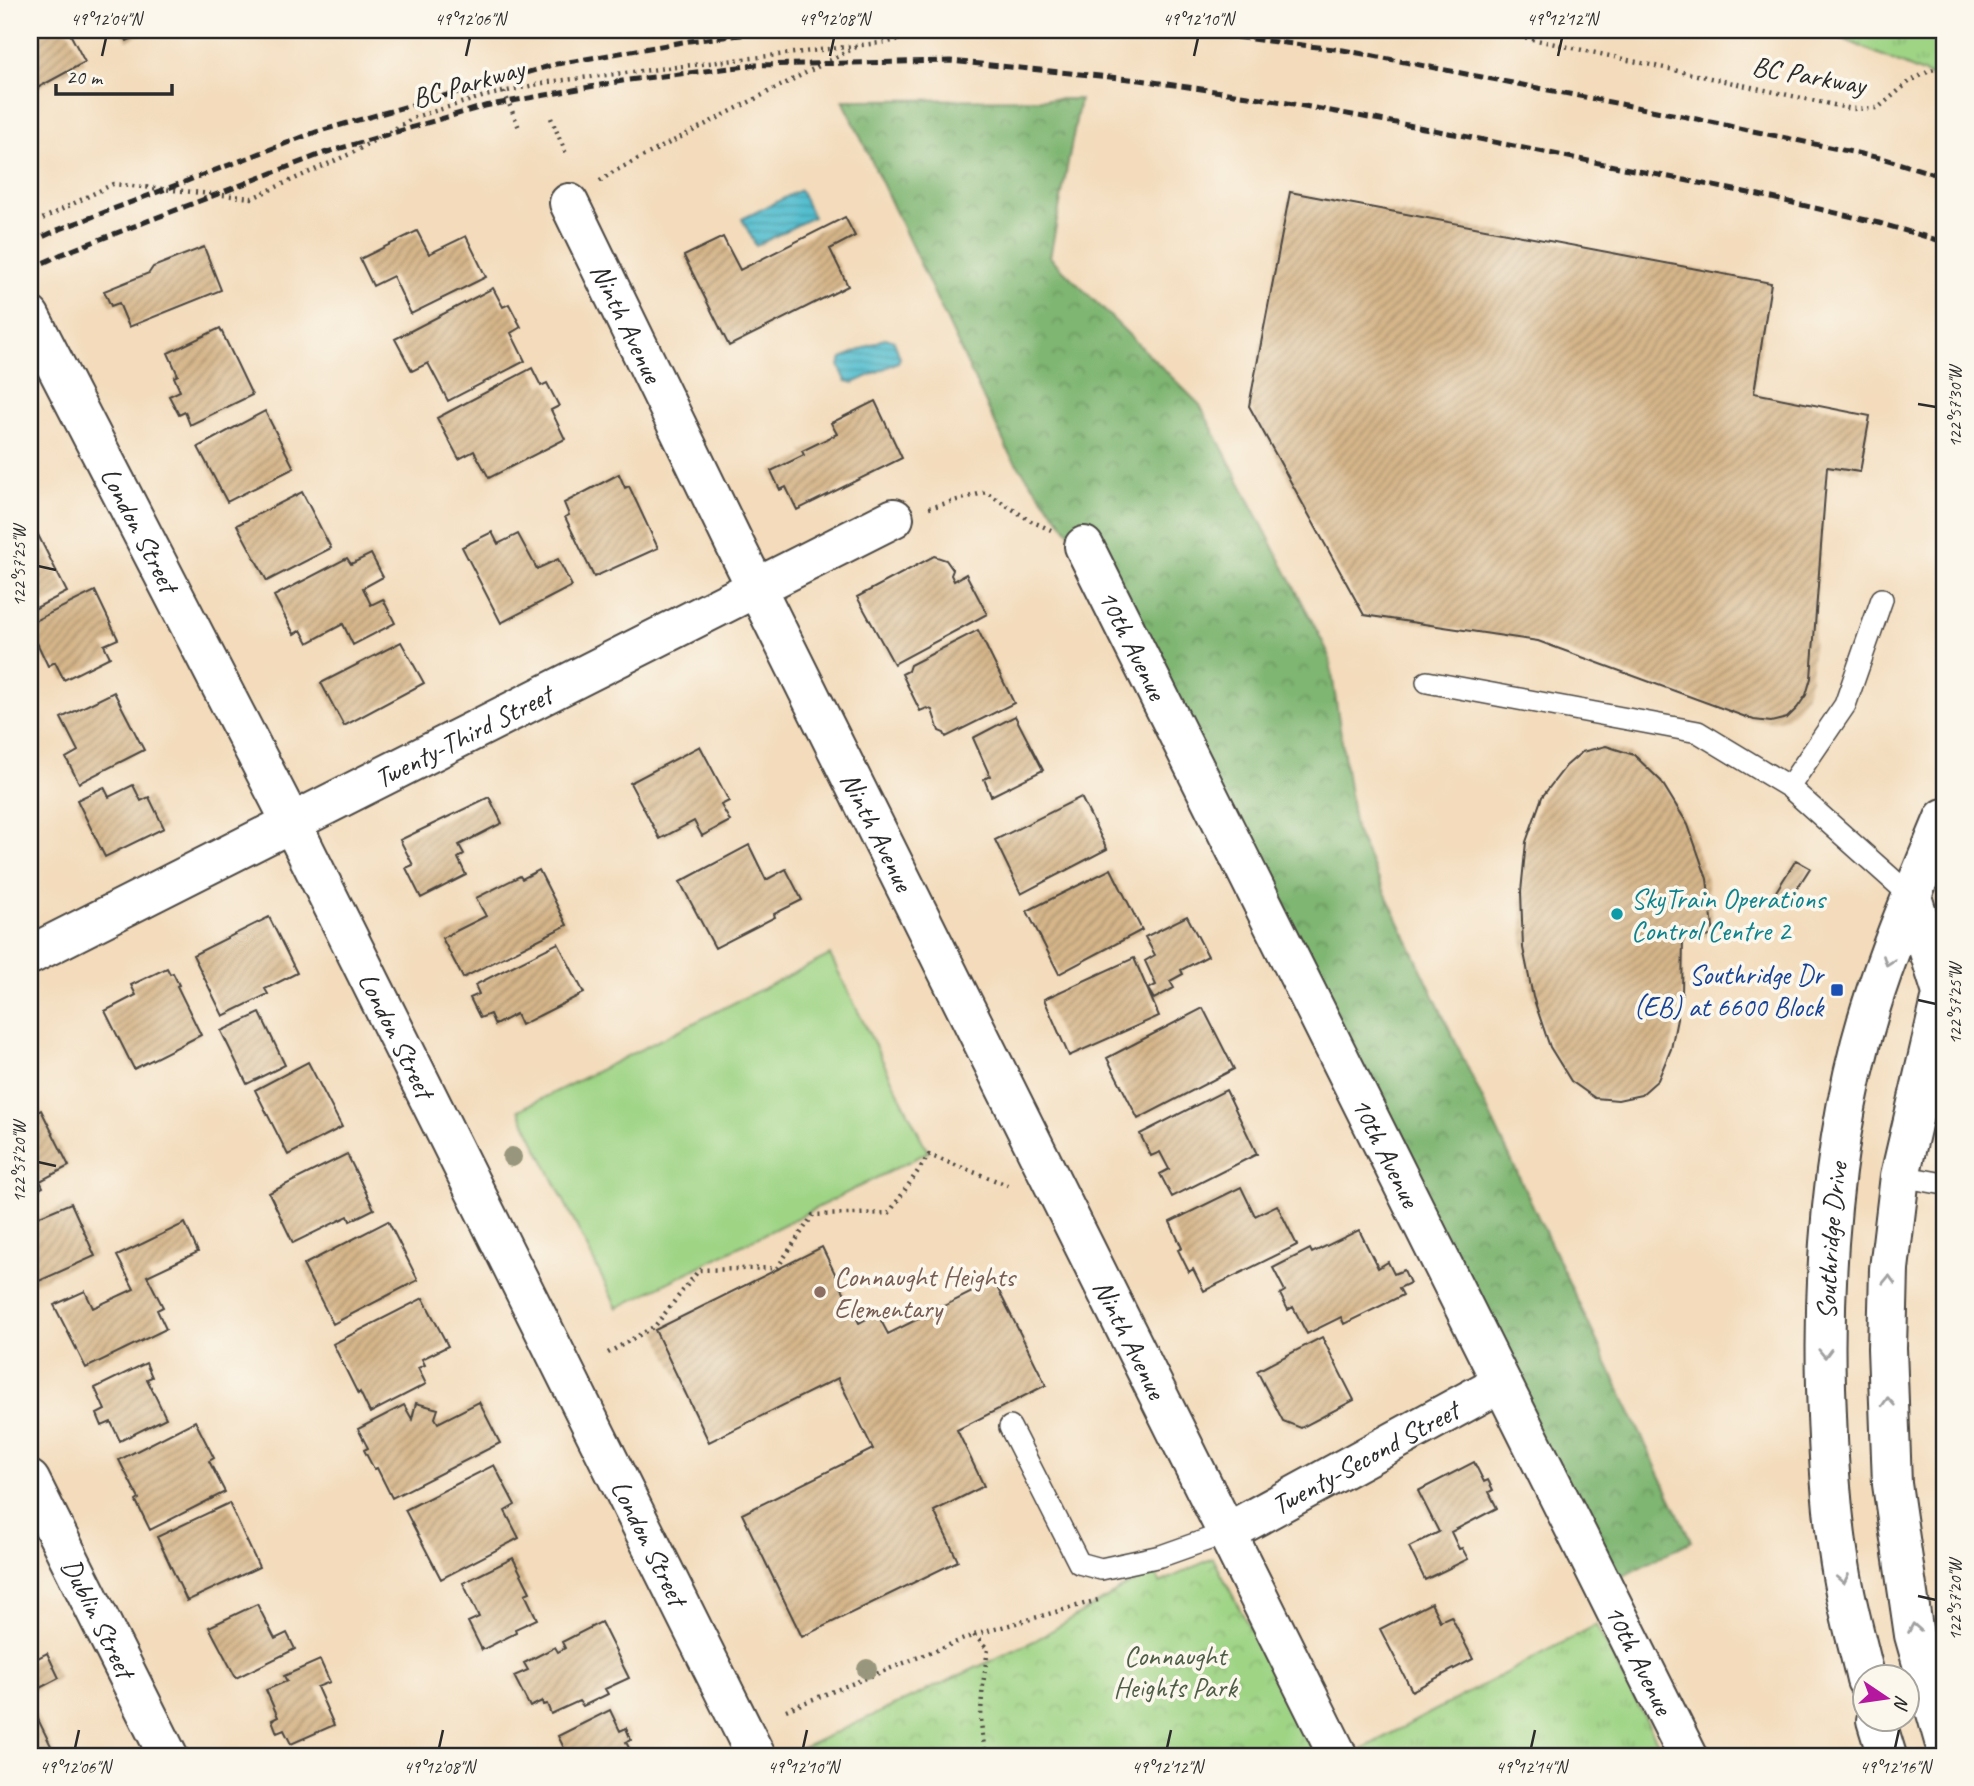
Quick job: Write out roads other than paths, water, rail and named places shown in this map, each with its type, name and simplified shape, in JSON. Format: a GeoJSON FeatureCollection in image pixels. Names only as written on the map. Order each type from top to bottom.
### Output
{"type":"FeatureCollection","features":[{"type":"Feature","properties":{"kind":"street","name":"Ninth Avenue"},"geometry":{"type":"LineString","coordinates":[[569,203],[756,587],[1338,1756]]}},
{"type":"Feature","properties":{"kind":"street","name":"London Street"},"geometry":{"type":"LineString","coordinates":[[30,316],[292,824],[757,1756]]}},
{"type":"Feature","properties":{"kind":"street","name":"Twenty-Third Street"},"geometry":{"type":"LineString","coordinates":[[30,955],[894,519]]}},
{"type":"Feature","properties":{"kind":"street","name":"10th Avenue"},"geometry":{"type":"LineString","coordinates":[[1084,547],[1688,1756]]}},
{"type":"Feature","properties":{"kind":"street","name":"Southridge Drive"},"geometry":{"type":"LineString","coordinates":[[1863,1664],[1842,1576],[1828,1454],[1825,1342],[1829,1229],[1844,1119],[1870,1011],[1944,818]]}},
{"type":"Feature","properties":{"kind":"street"},"geometry":{"type":"LineString","coordinates":[[1912,897],[1943,990]]}},
{"type":"Feature","properties":{"kind":"street","name":"Southridge Drive"},"geometry":{"type":"LineString","coordinates":[[1943,990],[1900,1176],[1889,1269],[1888,1374],[1892,1484],[1914,1635],[1944,1741]]}},
{"type":"Feature","properties":{"kind":"street","name":"Twenty-Second Street"},"geometry":{"type":"LineString","coordinates":[[1226,1533],[1501,1383]]}},
{"type":"Feature","properties":{"kind":"street","name":"Dublin Street"},"geometry":{"type":"LineString","coordinates":[[30,1480],[168,1756]]}},
{"type":"Feature","properties":{"kind":"street"},"geometry":{"type":"LineString","coordinates":[[1880,1734],[1887,1756]]}},
{"type":"Feature","properties":{"kind":"lane"},"geometry":{"type":"LineString","coordinates":[[1789,787],[1845,705],[1882,599]]}},
{"type":"Feature","properties":{"kind":"lane"},"geometry":{"type":"LineString","coordinates":[[1427,682],[1698,732],[1789,787],[1912,897]]}},
{"type":"Feature","properties":{"kind":"lane"},"geometry":{"type":"LineString","coordinates":[[1900,1176],[1944,1184]]}},
{"type":"Feature","properties":{"kind":"lane"},"geometry":{"type":"LineString","coordinates":[[1010,1427],[1079,1563],[1101,1569],[1161,1556],[1226,1533]]}},
{"type":"Feature","properties":{"kind":"water"},"geometry":{"type":"Polygon","coordinates":[[[800,190],[813,217],[756,246],[742,219],[800,190]]]}},
{"type":"Feature","properties":{"kind":"water"},"geometry":{"type":"Polygon","coordinates":[[[886,338],[894,341],[900,358],[898,362],[854,383],[846,381],[839,365],[842,358],[886,338]]]}},
{"type":"Feature","properties":{"kind":"railway"},"geometry":{"type":"LineString","coordinates":[[30,243],[55,231],[316,132],[557,64],[689,41],[767,32],[829,30]]}},
{"type":"Feature","properties":{"kind":"railway"},"geometry":{"type":"LineString","coordinates":[[1177,30],[1343,50],[1687,117],[1885,159],[1944,177]]}},
{"type":"Feature","properties":{"kind":"railway"},"geometry":{"type":"LineString","coordinates":[[30,269],[62,254],[324,153],[485,106],[628,80],[756,65],[950,61],[1140,80],[1255,97],[1759,195],[1879,223],[1944,242]]}},
{"type":"Feature","properties":{"kind":"place","name":"SkyTrain Operations Control Centre 2"},"geometry":{"type":"Point","coordinates":[1617,914]}},
{"type":"Feature","properties":{"kind":"place","name":"Southridge Dr (EB) at 6600 Block"},"geometry":{"type":"Point","coordinates":[1837,990]}},
{"type":"Feature","properties":{"kind":"place","name":"Connaught Heights Elementary"},"geometry":{"type":"Point","coordinates":[820,1292]}},
{"type":"Feature","properties":{"kind":"park label","name":"Connaught Heights Park"},"geometry":{"type":"Point","coordinates":[1175,1671]}}]}
